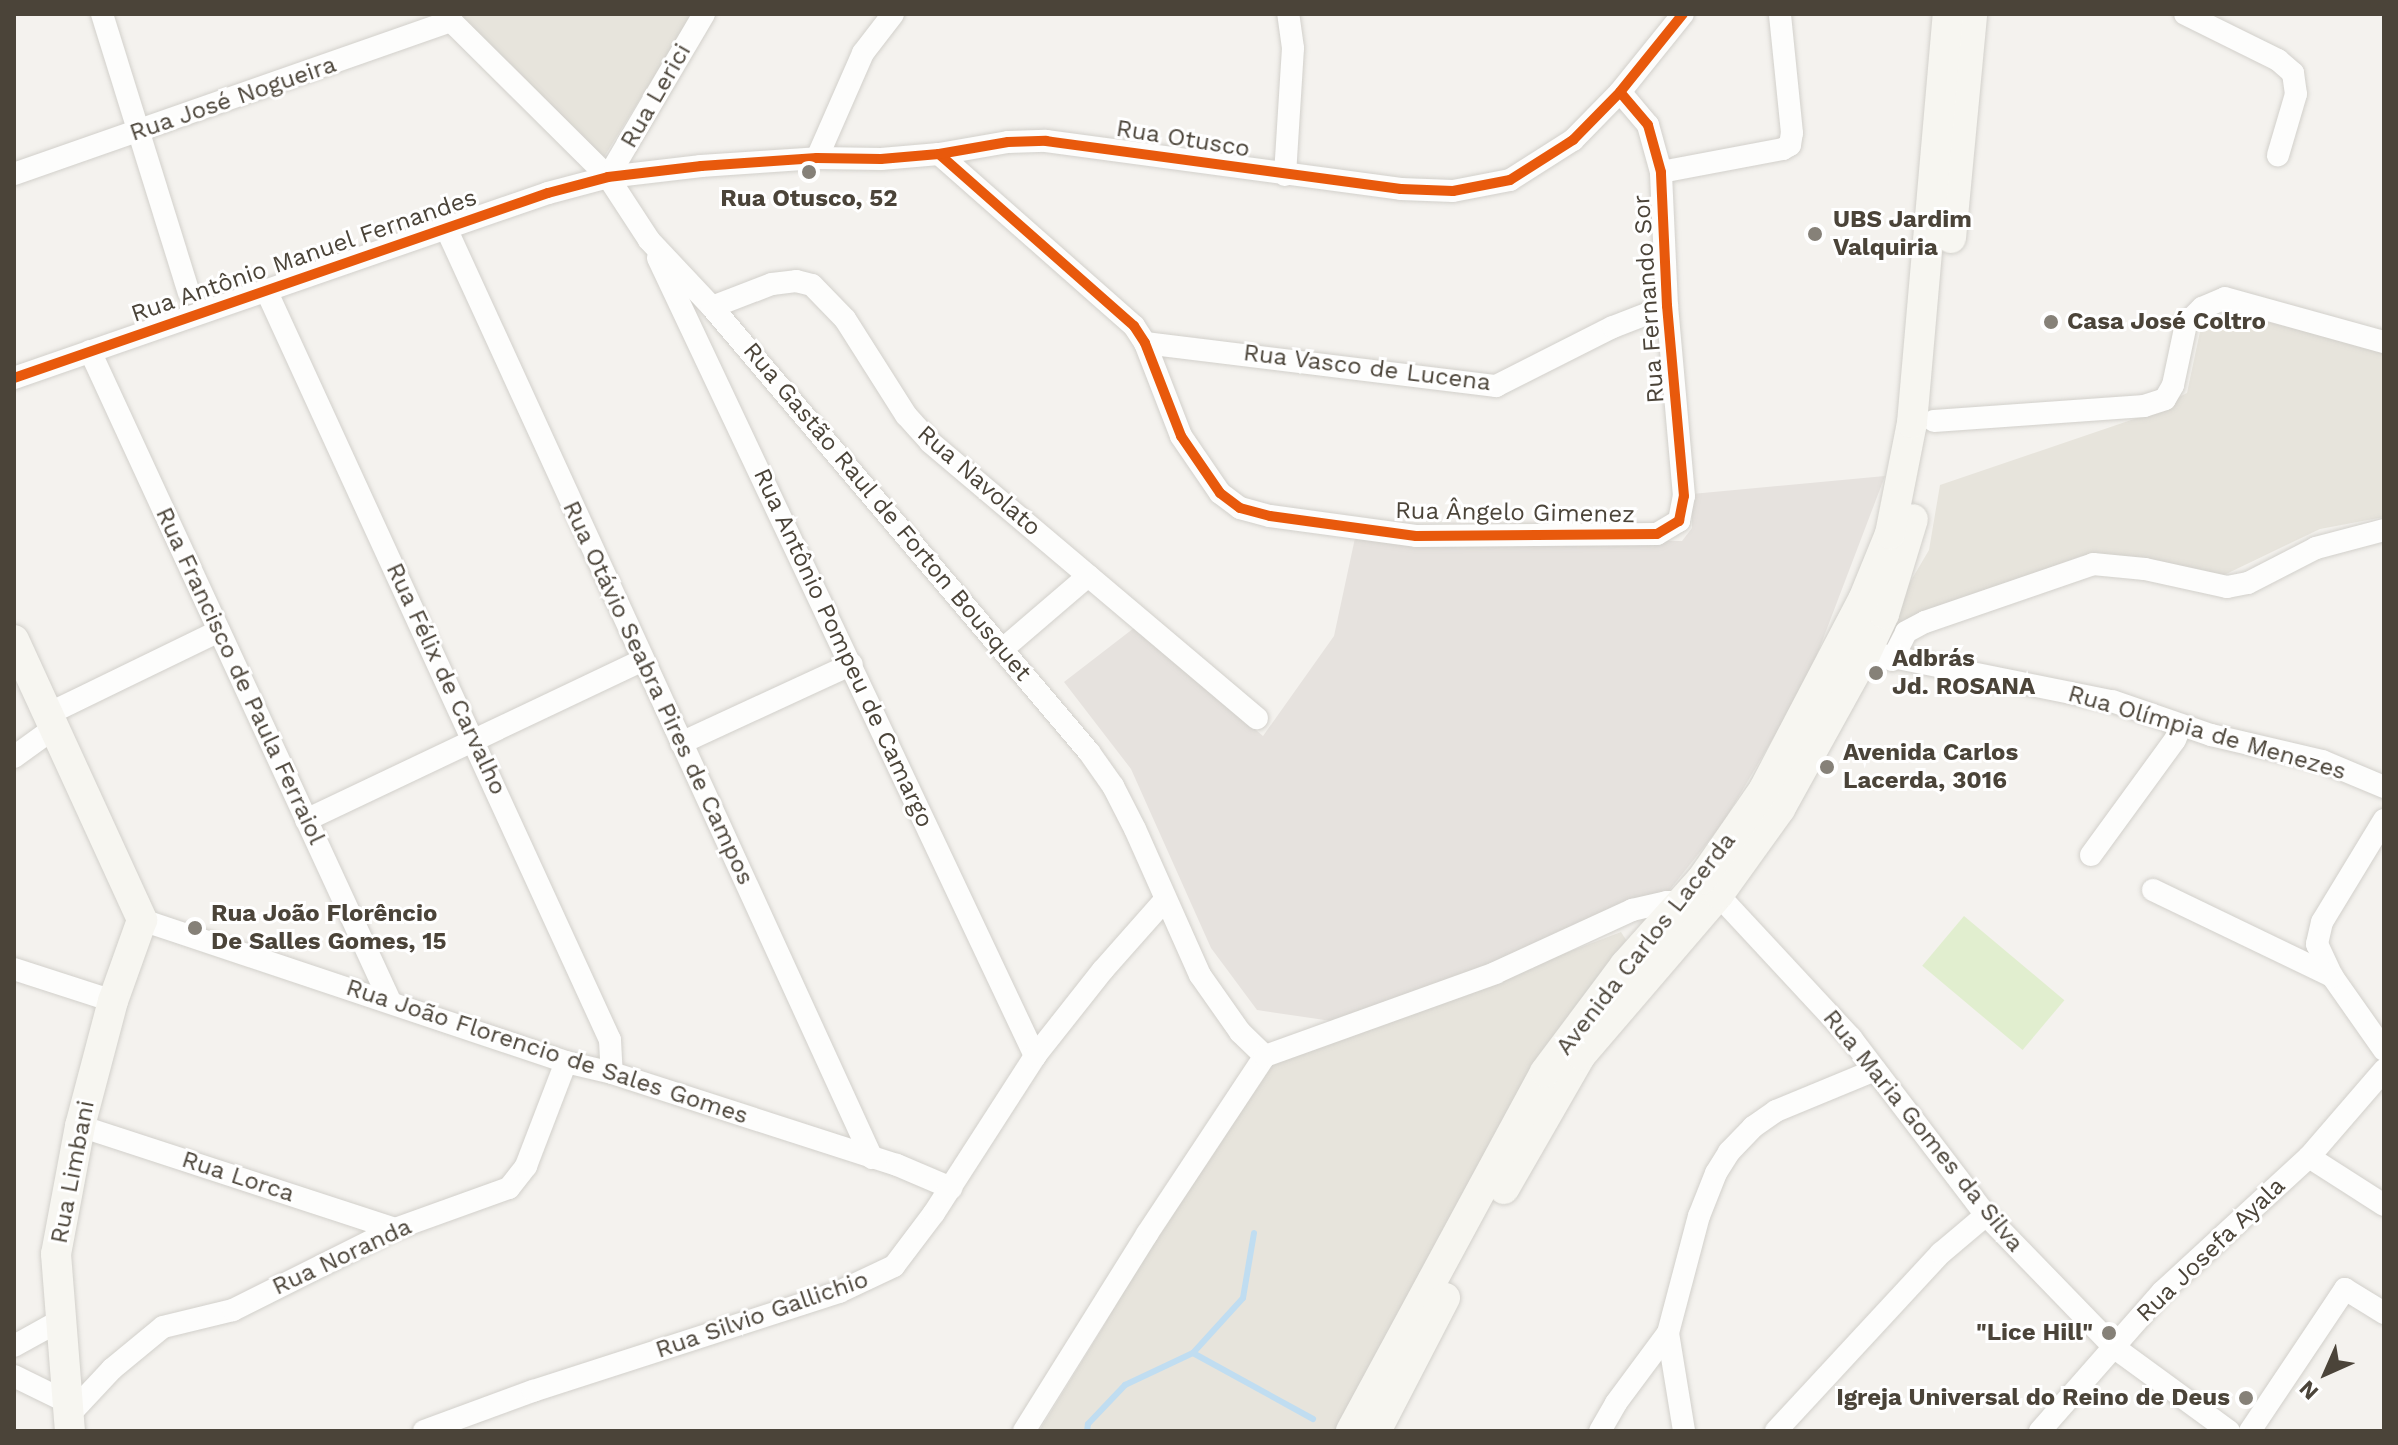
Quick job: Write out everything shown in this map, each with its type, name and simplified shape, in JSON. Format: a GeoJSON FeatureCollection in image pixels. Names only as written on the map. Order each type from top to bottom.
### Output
{"type":"FeatureCollection","features":[{"type":"Feature","properties":{"kind":"main road","name":"Avenida Carlos Lacerda"},"geometry":{"type":"LineString","coordinates":[[1866,653],[1903,478],[1919,372],[1948,14]]}},
{"type":"Feature","properties":{"kind":"main road","name":"Avenida Carlos Lacerda"},"geometry":{"type":"LineString","coordinates":[[1376,1431],[1502,1191],[1581,1055],[1703,896],[1780,809],[1866,653],[1902,561],[1934,421],[1972,14]]}},
{"type":"Feature","properties":{"kind":"main road"},"geometry":{"type":"LineString","coordinates":[[14,640],[142,920]]}},
{"type":"Feature","properties":{"kind":"main road","name":"Avenida Carlos Lacerda"},"geometry":{"type":"LineString","coordinates":[[1351,1431],[1545,1072],[1607,987],[1703,896]]}},
{"type":"Feature","properties":{"kind":"main road","name":"Rua Limbani"},"geometry":{"type":"LineString","coordinates":[[69,1416],[56,1254],[80,1126],[113,1001],[142,920]]}},
{"type":"Feature","properties":{"kind":"street"},"geometry":{"type":"LineString","coordinates":[[102,14],[189,293]]}},
{"type":"Feature","properties":{"kind":"street","name":"Rua Lerici"},"geometry":{"type":"LineString","coordinates":[[608,177],[704,14]]}},
{"type":"Feature","properties":{"kind":"street"},"geometry":{"type":"LineString","coordinates":[[817,158],[863,53],[893,14]]}},
{"type":"Feature","properties":{"kind":"street"},"geometry":{"type":"LineString","coordinates":[[1285,175],[1293,48],[1288,14]]}},
{"type":"Feature","properties":{"kind":"street","name":"Rua Otusco"},"geometry":{"type":"LineString","coordinates":[[608,177],[701,166],[939,154],[1008,142],[1046,141],[1285,175],[1440,190],[1510,180],[1573,140],[1620,92],[1683,14]]}},
{"type":"Feature","properties":{"kind":"street"},"geometry":{"type":"LineString","coordinates":[[1661,172],[1783,149],[1790,145],[1792,133],[1780,14]]}},
{"type":"Feature","properties":{"kind":"street"},"geometry":{"type":"LineString","coordinates":[[2185,14],[2278,60],[2293,73],[2296,94],[2278,155]]}},
{"type":"Feature","properties":{"kind":"street","name":"Rua José Nogueira"},"geometry":{"type":"LineString","coordinates":[[14,174],[448,18]]}},
{"type":"Feature","properties":{"kind":"street","name":"Rua Gastão Raul de Forton Bousquet"},"geometry":{"type":"LineString","coordinates":[[448,18],[608,177],[649,240],[712,307],[1004,648],[1113,786],[1200,975],[1240,1032],[1265,1056]]}},
{"type":"Feature","properties":{"kind":"street","name":"Rua Fernando Sor"},"geometry":{"type":"LineString","coordinates":[[1620,92],[1648,125],[1661,172],[1667,306],[1684,496],[1683,515]]}},
{"type":"Feature","properties":{"kind":"street","name":"Rua Ângelo Gimenez"},"geometry":{"type":"LineString","coordinates":[[939,154],[1119,310],[1145,343],[1162,393],[1194,458],[1220,493],[1249,512],[1416,536],[1657,534],[1667,531],[1683,515]]}},
{"type":"Feature","properties":{"kind":"street","name":"Rua Antônio Manuel Fernandes"},"geometry":{"type":"LineString","coordinates":[[14,378],[446,228],[608,177]]}},
{"type":"Feature","properties":{"kind":"street","name":"Rua Otávio Seabra Pires de Campos"},"geometry":{"type":"LineString","coordinates":[[446,228],[872,1158]]}},
{"type":"Feature","properties":{"kind":"street","name":"Rua Antônio Pompeu de Camargo"},"geometry":{"type":"LineString","coordinates":[[649,240],[1035,1056]]}},
{"type":"Feature","properties":{"kind":"street","name":"Rua Navolato"},"geometry":{"type":"LineString","coordinates":[[712,307],[772,284],[796,281],[812,285],[845,319],[918,430],[1257,718]]}},
{"type":"Feature","properties":{"kind":"street","name":"Rua Félix de Carvalho"},"geometry":{"type":"LineString","coordinates":[[266,290],[475,739],[610,1040],[612,1073]]}},
{"type":"Feature","properties":{"kind":"street"},"geometry":{"type":"LineString","coordinates":[[1934,421],[2144,406],[2165,399],[2173,385],[2186,324],[2202,308],[2225,298],[2384,342]]}},
{"type":"Feature","properties":{"kind":"street","name":"Rua Vasco de Lucena"},"geometry":{"type":"LineString","coordinates":[[1145,343],[1496,386],[1613,327],[1667,306]]}},
{"type":"Feature","properties":{"kind":"street","name":"Rua Francisco de Paula Ferraiol"},"geometry":{"type":"LineString","coordinates":[[90,351],[390,1001]]}},
{"type":"Feature","properties":{"kind":"street"},"geometry":{"type":"LineString","coordinates":[[1866,653],[1925,622],[2093,564],[2145,569],[2227,587],[2248,583],[2316,548],[2384,530]]}},
{"type":"Feature","properties":{"kind":"street"},"geometry":{"type":"LineString","coordinates":[[1004,648],[1088,576]]}},
{"type":"Feature","properties":{"kind":"street"},"geometry":{"type":"LineString","coordinates":[[14,757],[51,721],[219,631]]}},
{"type":"Feature","properties":{"kind":"street","name":"Rua Olímpia de Menezes"},"geometry":{"type":"LineString","coordinates":[[1866,653],[2112,701],[2250,746],[2322,761],[2384,787]]}},
{"type":"Feature","properties":{"kind":"street"},"geometry":{"type":"LineString","coordinates":[[306,820],[643,660]]}},
{"type":"Feature","properties":{"kind":"street"},"geometry":{"type":"LineString","coordinates":[[681,743],[852,664]]}},
{"type":"Feature","properties":{"kind":"street"},"geometry":{"type":"LineString","coordinates":[[2091,855],[2175,740],[2181,725]]}},
{"type":"Feature","properties":{"kind":"street"},"geometry":{"type":"LineString","coordinates":[[2384,820],[2317,935],[2319,952],[2332,976],[2384,1050]]}},
{"type":"Feature","properties":{"kind":"street"},"geometry":{"type":"LineString","coordinates":[[2153,890],[2332,976]]}},
{"type":"Feature","properties":{"kind":"street"},"geometry":{"type":"LineString","coordinates":[[1024,1431],[1173,1193],[1265,1056],[1495,973],[1632,910],[1703,896]]}},
{"type":"Feature","properties":{"kind":"street","name":"Rua Maria Gomes da Silva"},"geometry":{"type":"LineString","coordinates":[[1703,896],[1851,1038],[1986,1215],[2115,1348],[2229,1431]]}},
{"type":"Feature","properties":{"kind":"street","name":"Rua Silvio Gallichio"},"geometry":{"type":"LineString","coordinates":[[424,1431],[533,1391],[862,1284],[901,1258],[951,1188],[1035,1056],[1103,970],[1165,900]]}},
{"type":"Feature","properties":{"kind":"street","name":"Rua João Florencio de Sales Gomes"},"geometry":{"type":"LineString","coordinates":[[142,920],[566,1062],[612,1073],[872,1158],[951,1188]]}},
{"type":"Feature","properties":{"kind":"street"},"geometry":{"type":"LineString","coordinates":[[14,969],[113,1001]]}},
{"type":"Feature","properties":{"kind":"street","name":"Rua Noranda"},"geometry":{"type":"LineString","coordinates":[[69,1416],[112,1369],[163,1327],[233,1310],[395,1229],[493,1195],[519,1179],[566,1062]]}},
{"type":"Feature","properties":{"kind":"street"},"geometry":{"type":"LineString","coordinates":[[1600,1431],[1616,1403],[1668,1333],[1694,1230],[1708,1190],[1729,1152],[1753,1127],[1776,1111],[1875,1070]]}},
{"type":"Feature","properties":{"kind":"street","name":"Rua Josefa Ayala"},"geometry":{"type":"LineString","coordinates":[[2040,1431],[2162,1292],[2309,1157],[2384,1070]]}},
{"type":"Feature","properties":{"kind":"street","name":"Rua Lorca"},"geometry":{"type":"LineString","coordinates":[[80,1126],[395,1229]]}},
{"type":"Feature","properties":{"kind":"street"},"geometry":{"type":"LineString","coordinates":[[2309,1157],[2384,1205]]}},
{"type":"Feature","properties":{"kind":"street"},"geometry":{"type":"LineString","coordinates":[[1776,1431],[1941,1253],[1986,1215]]}},
{"type":"Feature","properties":{"kind":"street"},"geometry":{"type":"LineString","coordinates":[[2250,1431],[2345,1289],[2384,1313]]}},
{"type":"Feature","properties":{"kind":"street"},"geometry":{"type":"LineString","coordinates":[[14,1346],[61,1320]]}},
{"type":"Feature","properties":{"kind":"street"},"geometry":{"type":"LineString","coordinates":[[1668,1333],[1684,1431]]}},
{"type":"Feature","properties":{"kind":"street"},"geometry":{"type":"LineString","coordinates":[[14,1376],[69,1416]]}},
{"type":"Feature","properties":{"kind":"shaded area"},"geometry":{"type":"Polygon","coordinates":[[[436,14],[693,14],[599,165],[436,14]]]}},
{"type":"Feature","properties":{"kind":"shaded area"},"geometry":{"type":"Polygon","coordinates":[[[2244,316],[2384,350],[2384,517],[2320,529],[2224,575],[2081,556],[1917,619],[1872,647],[1929,550],[1940,485],[2137,418],[2187,393],[2201,327],[2244,316]]]}},
{"type":"Feature","properties":{"kind":"shaded area"},"geometry":{"type":"Polygon","coordinates":[[[1885,476],[1807,681],[1723,823],[1664,897],[1338,1022],[1257,1010],[1211,948],[1131,769],[1064,682],[1134,628],[1263,736],[1334,636],[1355,538],[1682,541],[1692,528],[1692,494],[1885,476]]]}},
{"type":"Feature","properties":{"kind":"shaded area"},"geometry":{"type":"Polygon","coordinates":[[[1621,932],[1632,949],[1346,1431],[1039,1431],[1105,1324],[1119,1294],[1270,1065],[1621,932]]]}},
{"type":"Feature","properties":{"kind":"green space"},"geometry":{"type":"Polygon","coordinates":[[[1964,916],[2064,1000],[2023,1050],[1922,966],[1964,916]]]}},
{"type":"Feature","properties":{"kind":"waterway"},"geometry":{"type":"LineString","coordinates":[[1193,1353],[1243,1298],[1254,1233]]}},
{"type":"Feature","properties":{"kind":"waterway"},"geometry":{"type":"LineString","coordinates":[[1087,1431],[1088,1424],[1125,1385],[1193,1353],[1313,1419]]}},
{"type":"Feature","properties":{"kind":"cycle path"},"geometry":{"type":"LineString","coordinates":[[14,378],[548,193],[608,177],[701,166],[817,158],[881,159],[939,154],[1008,142],[1046,141],[1401,189],[1453,191],[1510,180],[1573,140],[1620,92],[1683,14]]}},
{"type":"Feature","properties":{"kind":"cycle path"},"geometry":{"type":"LineString","coordinates":[[939,154],[1134,326],[1145,343],[1181,436],[1220,493],[1240,508],[1270,516],[1416,536],[1657,534],[1679,521],[1684,496],[1667,306],[1661,172],[1648,125],[1620,92]]}},
{"type":"Feature","properties":{"kind":"place","name":"Rua Otusco, 52"},"geometry":{"type":"Point","coordinates":[809,172]}},
{"type":"Feature","properties":{"kind":"place","name":"UBS Jardim Valquiria"},"geometry":{"type":"Point","coordinates":[1815,234]}},
{"type":"Feature","properties":{"kind":"place","name":"Casa José Coltro"},"geometry":{"type":"Point","coordinates":[2051,322]}},
{"type":"Feature","properties":{"kind":"place","name":"Adbrás Jd. ROSANA"},"geometry":{"type":"Point","coordinates":[1876,673]}},
{"type":"Feature","properties":{"kind":"place","name":"Avenida Carlos Lacerda, 3016"},"geometry":{"type":"Point","coordinates":[1827,767]}},
{"type":"Feature","properties":{"kind":"place","name":"Rua João Florêncio De Salles Gomes, 15"},"geometry":{"type":"Point","coordinates":[195,928]}},
{"type":"Feature","properties":{"kind":"place","name":"\"Lice Hill\""},"geometry":{"type":"Point","coordinates":[2109,1333]}},
{"type":"Feature","properties":{"kind":"place","name":"Igreja Universal do Reino de Deus"},"geometry":{"type":"Point","coordinates":[2246,1398]}}]}
